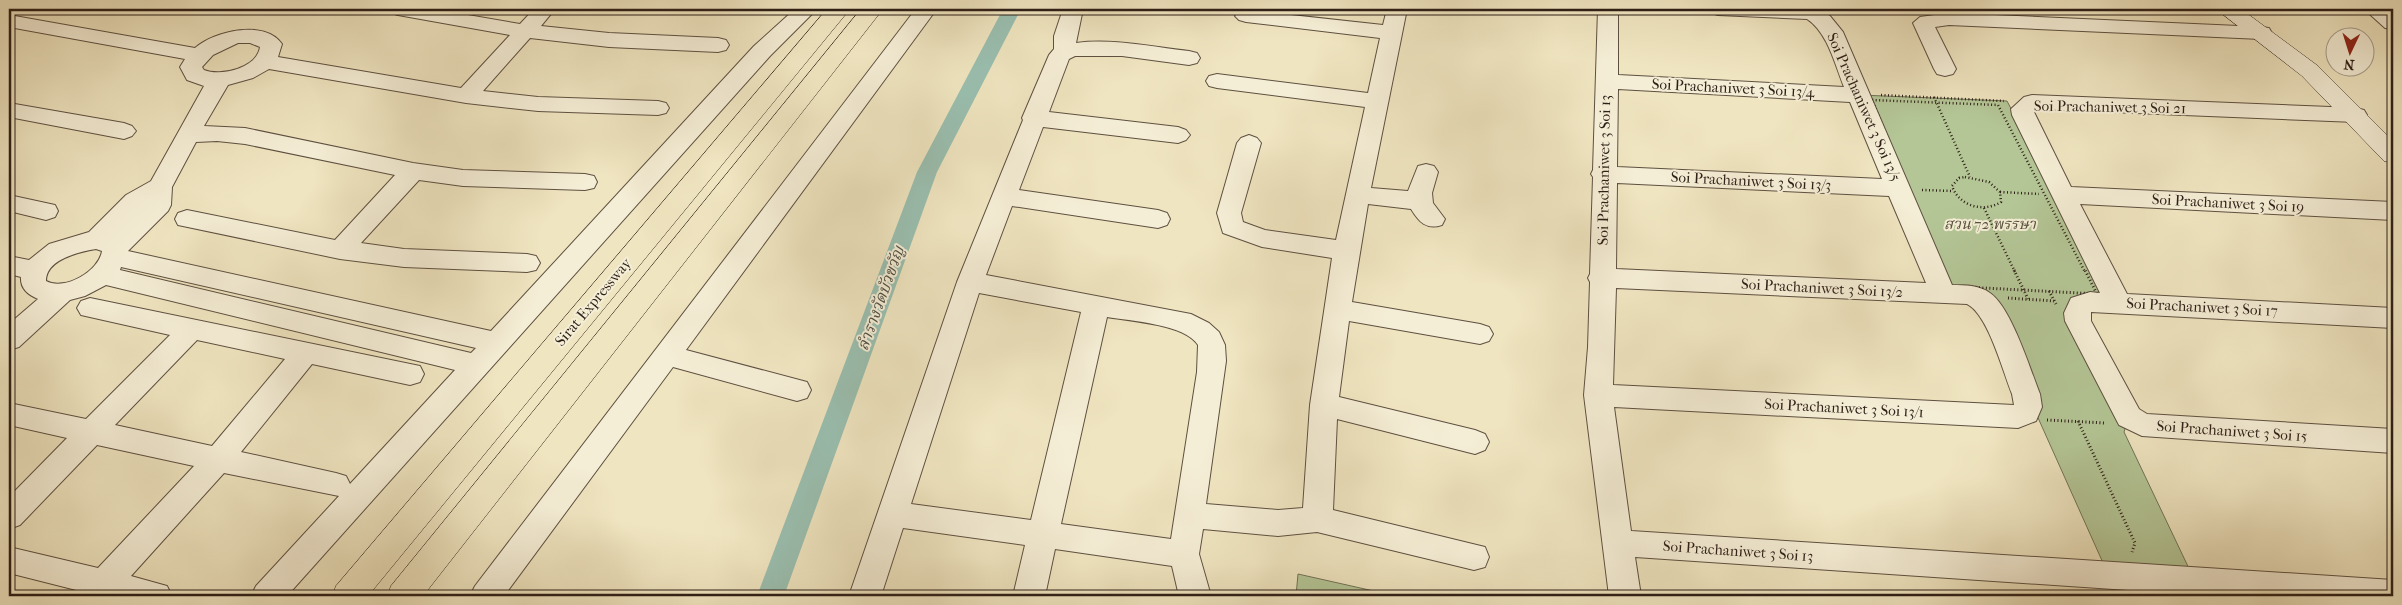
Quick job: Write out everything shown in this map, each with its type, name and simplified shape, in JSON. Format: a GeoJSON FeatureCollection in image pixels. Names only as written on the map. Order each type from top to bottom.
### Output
{"type":"FeatureCollection","features":[{"type":"Feature","properties":{"kind":"highway","name":"Sirat Expressway"},"geometry":{"type":"LineString","coordinates":[[348,596],[839,9]]}},
{"type":"Feature","properties":{"kind":"highway"},"geometry":{"type":"LineString","coordinates":[[404,596],[872,9]]}},
{"type":"Feature","properties":{"kind":"street"},"geometry":{"type":"LineString","coordinates":[[398,9],[525,31],[609,40],[718,45]]}},
{"type":"Feature","properties":{"kind":"street"},"geometry":{"type":"LineString","coordinates":[[466,96],[545,9]]}},
{"type":"Feature","properties":{"kind":"street"},"geometry":{"type":"LineString","coordinates":[[267,596],[499,343],[762,51],[807,9]]}},
{"type":"Feature","properties":{"kind":"street"},"geometry":{"type":"LineString","coordinates":[[1065,51],[1065,36],[1073,9]]}},
{"type":"Feature","properties":{"kind":"street","name":"Soi Prachaniwet 3 Soi 13"},"geometry":{"type":"LineString","coordinates":[[1608,9],[1603,174],[1602,346],[1598,395],[1618,543],[2393,594]]}},
{"type":"Feature","properties":{"kind":"street","name":"Soi Prachaniwet 3 Soi 13/5"},"geometry":{"type":"LineString","coordinates":[[1718,9],[1812,13],[1823,20],[1832,32],[1904,189],[1943,294]]}},
{"type":"Feature","properties":{"kind":"street"},"geometry":{"type":"LineString","coordinates":[[2084,9],[2113,28]]}},
{"type":"Feature","properties":{"kind":"street"},"geometry":{"type":"LineString","coordinates":[[2227,9],[2310,71],[2356,115],[2393,155]]}},
{"type":"Feature","properties":{"kind":"street"},"geometry":{"type":"LineString","coordinates":[[2374,9],[2393,23]]}},
{"type":"Feature","properties":{"kind":"street"},"geometry":{"type":"LineString","coordinates":[[486,596],[922,14]]}},
{"type":"Feature","properties":{"kind":"street"},"geometry":{"type":"LineString","coordinates":[[1945,69],[1924,23],[1944,14],[2113,28],[2260,33]]}},
{"type":"Feature","properties":{"kind":"street"},"geometry":{"type":"LineString","coordinates":[[1246,16],[1394,21],[1346,251],[1324,405],[1317,519]]}},
{"type":"Feature","properties":{"kind":"street"},"geometry":{"type":"LineString","coordinates":[[9,21],[198,56]]}},
{"type":"Feature","properties":{"kind":"street"},"geometry":{"type":"LineString","coordinates":[[252,36],[264,38],[271,44],[271,52],[265,61],[253,70],[237,77],[220,80],[205,79],[195,75],[191,67],[198,56],[220,42],[252,36]]}},
{"type":"Feature","properties":{"kind":"street"},"geometry":{"type":"LineString","coordinates":[[865,596],[970,282],[1033,118],[1060,55],[1065,51],[1091,47],[1189,58]]}},
{"type":"Feature","properties":{"kind":"street"},"geometry":{"type":"LineString","coordinates":[[265,61],[466,96],[538,104],[658,108]]}},
{"type":"Feature","properties":{"kind":"street"},"geometry":{"type":"LineString","coordinates":[[9,264],[47,284],[90,283],[107,255],[151,215],[159,205],[160,187],[208,97],[220,80]]}},
{"type":"Feature","properties":{"kind":"street"},"geometry":{"type":"LineString","coordinates":[[1216,80],[1378,101]]}},
{"type":"Feature","properties":{"kind":"street","name":"Soi Prachaniwet 3 Soi 13/4"},"geometry":{"type":"LineString","coordinates":[[1606,81],[1860,95]]}},
{"type":"Feature","properties":{"kind":"street","name":"Soi Prachaniwet 3 Soi 21"},"geometry":{"type":"LineString","coordinates":[[2118,303],[2053,195],[2023,115],[2022,110],[2032,102],[2356,115]]}},
{"type":"Feature","properties":{"kind":"street"},"geometry":{"type":"LineString","coordinates":[[9,110],[124,131]]}},
{"type":"Feature","properties":{"kind":"street"},"geometry":{"type":"LineString","coordinates":[[1033,118],[1178,135]]}},
{"type":"Feature","properties":{"kind":"street"},"geometry":{"type":"LineString","coordinates":[[188,135],[217,133],[245,136],[413,171],[463,178],[585,182]]}},
{"type":"Feature","properties":{"kind":"street"},"geometry":{"type":"LineString","coordinates":[[1249,143],[1229,213],[1232,227],[1262,238],[1346,251]]}},
{"type":"Feature","properties":{"kind":"street"},"geometry":{"type":"LineString","coordinates":[[340,250],[413,171]]}},
{"type":"Feature","properties":{"kind":"street"},"geometry":{"type":"LineString","coordinates":[[1358,195],[1426,210],[1426,172]]}},
{"type":"Feature","properties":{"kind":"street","name":"Soi Prachaniwet 3 Soi 13/3"},"geometry":{"type":"LineString","coordinates":[[1603,174],[1904,189]]}},
{"type":"Feature","properties":{"kind":"street","name":"Soi Prachaniwet 3 Soi 19"},"geometry":{"type":"LineString","coordinates":[[2053,195],[2393,211]]}},
{"type":"Feature","properties":{"kind":"street"},"geometry":{"type":"LineString","coordinates":[[1003,196],[1158,219]]}},
{"type":"Feature","properties":{"kind":"street"},"geometry":{"type":"LineString","coordinates":[[9,203],[46,210]]}},
{"type":"Feature","properties":{"kind":"street"},"geometry":{"type":"LineString","coordinates":[[187,220],[340,250],[404,258],[527,263]]}},
{"type":"Feature","properties":{"kind":"street"},"geometry":{"type":"LineString","coordinates":[[9,340],[47,284],[49,257],[68,246],[499,343]]}},
{"type":"Feature","properties":{"kind":"street"},"geometry":{"type":"LineString","coordinates":[[107,255],[478,365]]}},
{"type":"Feature","properties":{"kind":"street","name":"Soi Prachaniwet 3 Soi 13/2"},"geometry":{"type":"LineString","coordinates":[[1602,278],[1970,296],[1981,300],[1994,315],[2009,353]]}},
{"type":"Feature","properties":{"kind":"street"},"geometry":{"type":"LineString","coordinates":[[970,282],[1182,321],[1206,333],[1213,348],[1212,372],[1184,554],[1195,596]]}},
{"type":"Feature","properties":{"kind":"street"},"geometry":{"type":"LineString","coordinates":[[9,318],[47,284]]}},
{"type":"Feature","properties":{"kind":"street","name":"Soi Prachaniwet 3 Soi 17"},"geometry":{"type":"LineString","coordinates":[[2103,368],[2078,321],[2077,313],[2080,305],[2090,302],[2393,318]]}},
{"type":"Feature","properties":{"kind":"street"},"geometry":{"type":"LineString","coordinates":[[1029,596],[1096,305]]}},
{"type":"Feature","properties":{"kind":"street"},"geometry":{"type":"LineString","coordinates":[[90,308],[410,374]]}},
{"type":"Feature","properties":{"kind":"street"},"geometry":{"type":"LineString","coordinates":[[1338,309],[1480,334]]}},
{"type":"Feature","properties":{"kind":"street"},"geometry":{"type":"LineString","coordinates":[[9,516],[192,329]]}},
{"type":"Feature","properties":{"kind":"street"},"geometry":{"type":"LineString","coordinates":[[104,584],[218,460],[306,353]]}},
{"type":"Feature","properties":{"kind":"street","name":"Soi Prachaniwet 3 Soi 13/1"},"geometry":{"type":"LineString","coordinates":[[1598,395],[2018,417],[2026,414],[2028,407],[2026,394],[2009,353]]}},
{"type":"Feature","properties":{"kind":"street"},"geometry":{"type":"LineString","coordinates":[[667,355],[797,390]]}},
{"type":"Feature","properties":{"kind":"street","name":"Soi Prachaniwet 3 Soi 15"},"geometry":{"type":"LineString","coordinates":[[2103,368],[2129,417],[2142,425],[2393,441]]}},
{"type":"Feature","properties":{"kind":"street"},"geometry":{"type":"LineString","coordinates":[[1324,405],[1474,442]]}},
{"type":"Feature","properties":{"kind":"street"},"geometry":{"type":"LineString","coordinates":[[9,414],[336,485]]}},
{"type":"Feature","properties":{"kind":"street"},"geometry":{"type":"LineString","coordinates":[[892,514],[1184,554]]}},
{"type":"Feature","properties":{"kind":"street"},"geometry":{"type":"LineString","coordinates":[[1191,515],[1247,522],[1278,523],[1317,519],[1474,557]]}},
{"type":"Feature","properties":{"kind":"street"},"geometry":{"type":"LineString","coordinates":[[1618,543],[1625,596]]}},
{"type":"Feature","properties":{"kind":"street"},"geometry":{"type":"LineString","coordinates":[[9,560],[156,596]]}},
{"type":"Feature","properties":{"kind":"path"},"geometry":{"type":"LineString","coordinates":[[1860,95],[2007,101]]}},
{"type":"Feature","properties":{"kind":"path"},"geometry":{"type":"LineString","coordinates":[[1934,97],[1970,177]]}},
{"type":"Feature","properties":{"kind":"path"},"geometry":{"type":"LineString","coordinates":[[1872,100],[1998,105],[2053,195],[2097,294],[1947,286],[1904,189],[1872,100]]}},
{"type":"Feature","properties":{"kind":"path"},"geometry":{"type":"LineString","coordinates":[[1953,191],[1954,182],[1959,178],[1970,177],[1989,182],[2000,192],[2053,195]]}},
{"type":"Feature","properties":{"kind":"path"},"geometry":{"type":"LineString","coordinates":[[1904,189],[1953,191],[1968,204],[1984,208],[1992,208],[2001,202],[2000,192]]}},
{"type":"Feature","properties":{"kind":"path"},"geometry":{"type":"LineString","coordinates":[[1984,208],[2028,299]]}},
{"type":"Feature","properties":{"kind":"path"},"geometry":{"type":"LineString","coordinates":[[2001,298],[2061,302]]}},
{"type":"Feature","properties":{"kind":"path"},"geometry":{"type":"LineString","coordinates":[[2039,420],[2110,423]]}},
{"type":"Feature","properties":{"kind":"path"},"geometry":{"type":"LineString","coordinates":[[2078,421],[2135,544],[2131,558]]}},
{"type":"Feature","properties":{"kind":"green space","name":"สวน 72 พรรษา"},"geometry":{"type":"Polygon","coordinates":[[[1860,95],[2007,101],[2114,304],[2068,303],[2126,426],[2124,432],[2194,579],[2108,574],[2039,420],[1988,297],[1940,295],[1860,95]]]}},
{"type":"Feature","properties":{"kind":"green space"},"geometry":{"type":"Polygon","coordinates":[[[1298,574],[1396,596],[1296,596],[1298,574]]]}},
{"type":"Feature","properties":{"kind":"green space"},"geometry":{"type":"Polygon","coordinates":[[[2121,583],[2200,588],[2204,596],[2126,596],[2121,583]]]}},
{"type":"Feature","properties":{"kind":"waterway","name":"ลำรางวัดบัวขวัญ"},"geometry":{"type":"LineString","coordinates":[[770,596],[927,172],[1012,9]]}}]}
